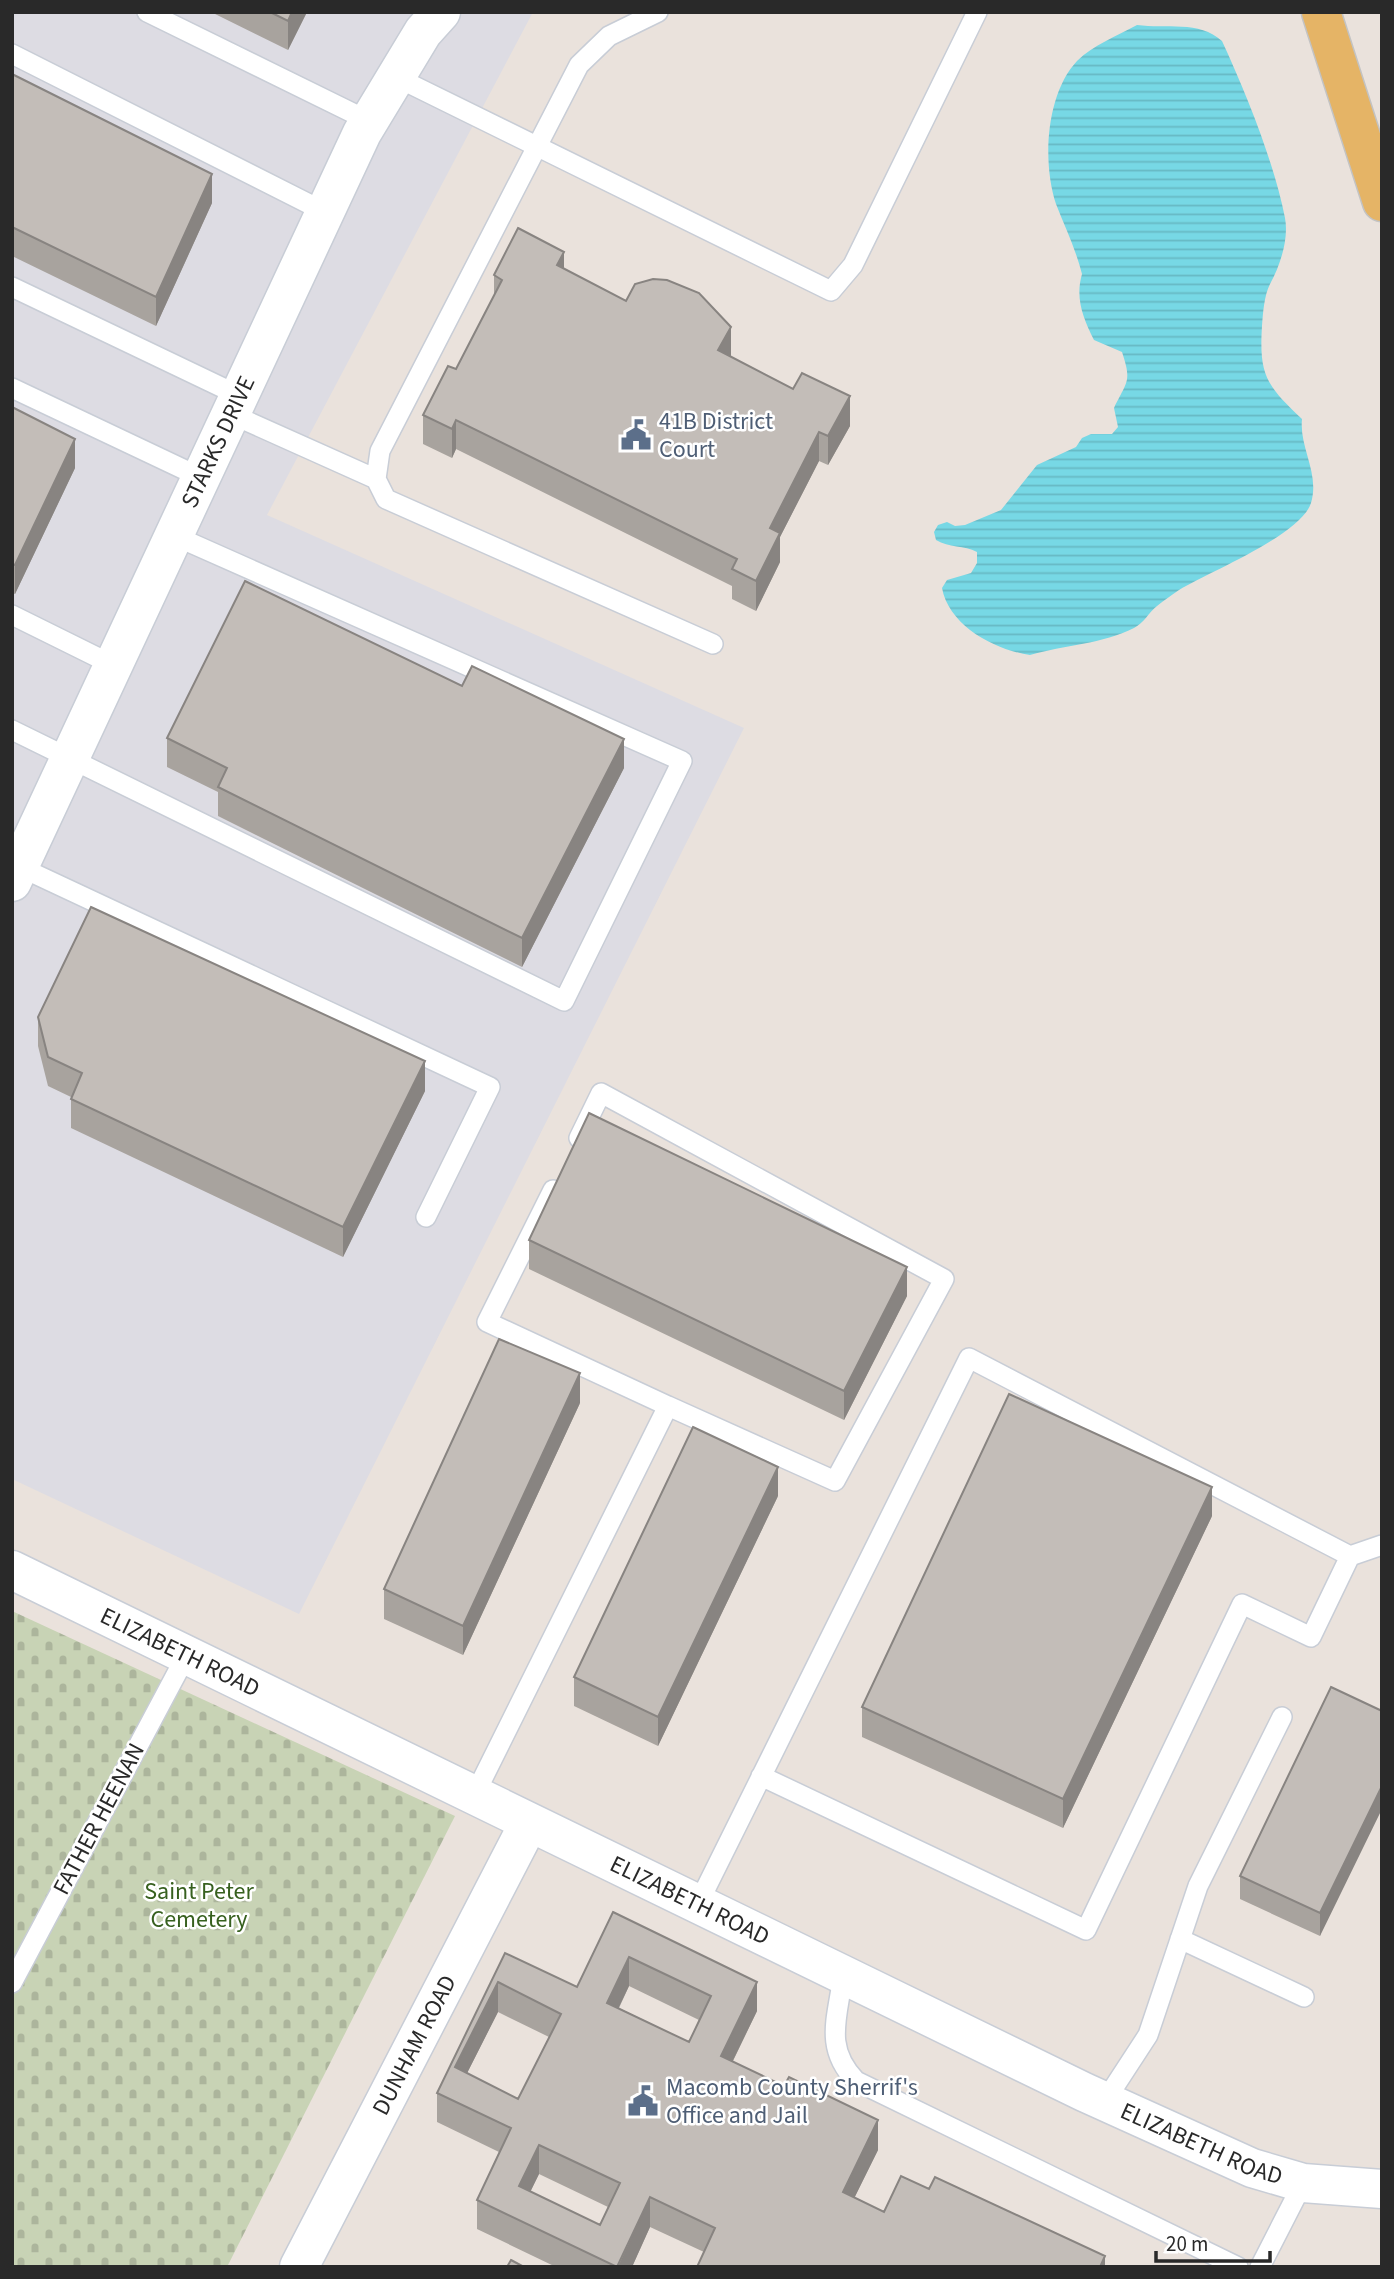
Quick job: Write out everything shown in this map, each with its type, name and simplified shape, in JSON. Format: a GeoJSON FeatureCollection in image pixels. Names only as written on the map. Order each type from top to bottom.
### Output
{"type":"FeatureCollection","features":[{"type":"Feature","properties":{"kind":"main road"},"geometry":{"type":"LineString","coordinates":[[1321,12],[1382,202]]}},
{"type":"Feature","properties":{"kind":"street","name":"STARKS DRIVE"},"geometry":{"type":"LineString","coordinates":[[16,874],[369,121],[423,32],[441,12]]}},
{"type":"Feature","properties":{"kind":"street","name":"ELIZABETH ROAD"},"geometry":{"type":"LineString","coordinates":[[15,1578],[186,1656],[1105,2101],[1252,2168],[1303,2183],[1382,2189]]}},
{"type":"Feature","properties":{"kind":"street","name":"DUNHAM ROAD"},"geometry":{"type":"LineString","coordinates":[[299,2267],[529,1823]]}},
{"type":"Feature","properties":{"kind":"lane"},"geometry":{"type":"LineString","coordinates":[[147,12],[369,121]]}},
{"type":"Feature","properties":{"kind":"lane"},"geometry":{"type":"LineString","coordinates":[[658,12],[609,36],[579,65],[380,451],[376,479],[386,499],[713,644]]}},
{"type":"Feature","properties":{"kind":"lane"},"geometry":{"type":"LineString","coordinates":[[396,78],[831,291],[853,265],[977,12]]}},
{"type":"Feature","properties":{"kind":"lane"},"geometry":{"type":"LineString","coordinates":[[12,54],[326,212]]}},
{"type":"Feature","properties":{"kind":"lane"},"geometry":{"type":"LineString","coordinates":[[12,287],[376,479]]}},
{"type":"Feature","properties":{"kind":"lane"},"geometry":{"type":"LineString","coordinates":[[12,388],[202,478]]}},
{"type":"Feature","properties":{"kind":"lane"},"geometry":{"type":"LineString","coordinates":[[12,730],[564,1001],[682,761],[175,536]]}},
{"type":"Feature","properties":{"kind":"lane"},"geometry":{"type":"LineString","coordinates":[[12,615],[115,666]]}},
{"type":"Feature","properties":{"kind":"lane"},"geometry":{"type":"LineString","coordinates":[[16,874],[489,1087],[426,1217]]}},
{"type":"Feature","properties":{"kind":"lane"},"geometry":{"type":"LineString","coordinates":[[559,1178],[487,1322],[835,1481],[944,1279],[601,1093],[571,1153]]}},
{"type":"Feature","properties":{"kind":"lane"},"geometry":{"type":"LineString","coordinates":[[698,1904],[969,1358],[1350,1556]]}},
{"type":"Feature","properties":{"kind":"lane"},"geometry":{"type":"LineString","coordinates":[[474,1796],[668,1406]]}},
{"type":"Feature","properties":{"kind":"lane"},"geometry":{"type":"LineString","coordinates":[[761,1776],[1086,1930],[1242,1604],[1311,1637],[1350,1556],[1382,1545]]}},
{"type":"Feature","properties":{"kind":"lane","name":"FATHER HEENAN"},"geometry":{"type":"LineString","coordinates":[[12,1983],[186,1656]]}},
{"type":"Feature","properties":{"kind":"lane"},"geometry":{"type":"LineString","coordinates":[[1105,2101],[1148,2035],[1198,1886],[1282,1717]]}},
{"type":"Feature","properties":{"kind":"lane"},"geometry":{"type":"LineString","coordinates":[[1180,1939],[1304,1997]]}},
{"type":"Feature","properties":{"kind":"lane"},"geometry":{"type":"LineString","coordinates":[[843,1975],[834,2043],[841,2066],[856,2081],[1238,2267]]}},
{"type":"Feature","properties":{"kind":"lane"},"geometry":{"type":"LineString","coordinates":[[1260,2267],[1303,2183]]}},
{"type":"Feature","properties":{"kind":"shaded area"},"geometry":{"type":"Polygon","coordinates":[[[12,12],[533,12],[267,515],[744,728],[299,1614],[12,1479],[12,12]]]}},
{"type":"Feature","properties":{"kind":"green space","name":"Saint Peter Cemetery"},"geometry":{"type":"Polygon","coordinates":[[[12,1611],[455,1816],[227,2267],[12,2267],[12,1611]]]}},
{"type":"Feature","properties":{"kind":"water"},"geometry":{"type":"Polygon","coordinates":[[[1137,25],[1193,28],[1213,34],[1222,41],[1258,128],[1274,174],[1286,226],[1283,252],[1265,299],[1262,356],[1267,378],[1273,388],[1302,419],[1303,440],[1313,492],[1311,503],[1304,515],[1290,528],[1252,552],[1179,590],[1134,628],[1109,638],[1030,655],[989,642],[964,625],[954,614],[946,602],[942,588],[947,580],[971,573],[977,563],[977,552],[941,543],[936,540],[934,532],[938,525],[947,522],[955,526],[965,525],[1001,510],[1037,465],[1076,447],[1082,438],[1091,434],[1112,434],[1118,427],[1114,408],[1127,381],[1125,362],[1122,352],[1094,340],[1084,316],[1079,291],[1082,274],[1056,204],[1048,149],[1053,110],[1059,91],[1077,61],[1090,50],[1137,25]]]}},
{"type":"Feature","properties":{"kind":"building"},"geometry":{"type":"Polygon","coordinates":[[[270,12],[292,12],[288,21],[270,12]]]}},
{"type":"Feature","properties":{"kind":"building"},"geometry":{"type":"Polygon","coordinates":[[[12,74],[212,174],[156,297],[12,227],[12,74]]]}},
{"type":"Feature","properties":{"kind":"building","name":"41B District Court"},"geometry":{"type":"Polygon","coordinates":[[[518,228],[564,252],[557,265],[626,301],[635,284],[653,279],[667,280],[699,293],[731,327],[718,350],[793,389],[802,373],[850,396],[828,436],[819,432],[770,528],[780,533],[756,581],[732,569],[737,559],[456,420],[452,429],[423,415],[448,366],[456,369],[502,280],[494,275],[518,228]]]}},
{"type":"Feature","properties":{"kind":"building"},"geometry":{"type":"Polygon","coordinates":[[[12,407],[75,439],[15,565],[12,564],[12,407]]]}},
{"type":"Feature","properties":{"kind":"building"},"geometry":{"type":"Polygon","coordinates":[[[245,581],[462,686],[472,666],[624,739],[522,938],[218,787],[227,768],[167,738],[245,581]]]}},
{"type":"Feature","properties":{"kind":"building"},"geometry":{"type":"Polygon","coordinates":[[[91,907],[425,1061],[343,1227],[71,1099],[82,1073],[48,1057],[38,1017],[91,907]]]}},
{"type":"Feature","properties":{"kind":"building"},"geometry":{"type":"Polygon","coordinates":[[[589,1113],[907,1267],[844,1391],[529,1240],[589,1113]]]}},
{"type":"Feature","properties":{"kind":"building"},"geometry":{"type":"Polygon","coordinates":[[[499,1339],[580,1373],[463,1626],[384,1589],[499,1339]]]}},
{"type":"Feature","properties":{"kind":"building"},"geometry":{"type":"Polygon","coordinates":[[[1009,1394],[1212,1487],[1063,1799],[862,1707],[1009,1394]]]}},
{"type":"Feature","properties":{"kind":"building"},"geometry":{"type":"Polygon","coordinates":[[[693,1427],[778,1467],[658,1717],[574,1677],[693,1427]]]}},
{"type":"Feature","properties":{"kind":"building"},"geometry":{"type":"Polygon","coordinates":[[[1331,1687],[1382,1711],[1382,1786],[1320,1913],[1240,1876],[1331,1687]]]}},
{"type":"Feature","properties":{"kind":"building","name":"Macomb County Sherrif's Office and Jail"},"geometry":{"type":"Polygon","coordinates":[[[613,1912],[757,1982],[721,2056],[784,2086],[789,2077],[878,2120],[843,2192],[884,2212],[901,2176],[929,2189],[935,2177],[1105,2256],[1100,2267],[697,2267],[715,2228],[650,2197],[617,2267],[477,2200],[511,2128],[437,2093],[505,1953],[577,1987],[613,1912]],[[629,1957],[607,2003],[689,2042],[711,1996],[629,1957]],[[498,1982],[455,2067],[518,2099],[561,2014],[498,1982]],[[539,2145],[519,2186],[600,2225],[620,2183],[539,2145]]]}},
{"type":"Feature","properties":{"kind":"building"},"geometry":{"type":"Polygon","coordinates":[[[511,2260],[524,2267],[507,2267],[511,2260]]]}},
{"type":"Feature","properties":{"kind":"place","name":"41B District Court"},"geometry":{"type":"Point","coordinates":[636,435]}},
{"type":"Feature","properties":{"kind":"place","name":"Macomb County Sherrif's Office and Jail"},"geometry":{"type":"Point","coordinates":[643,2101]}}]}
